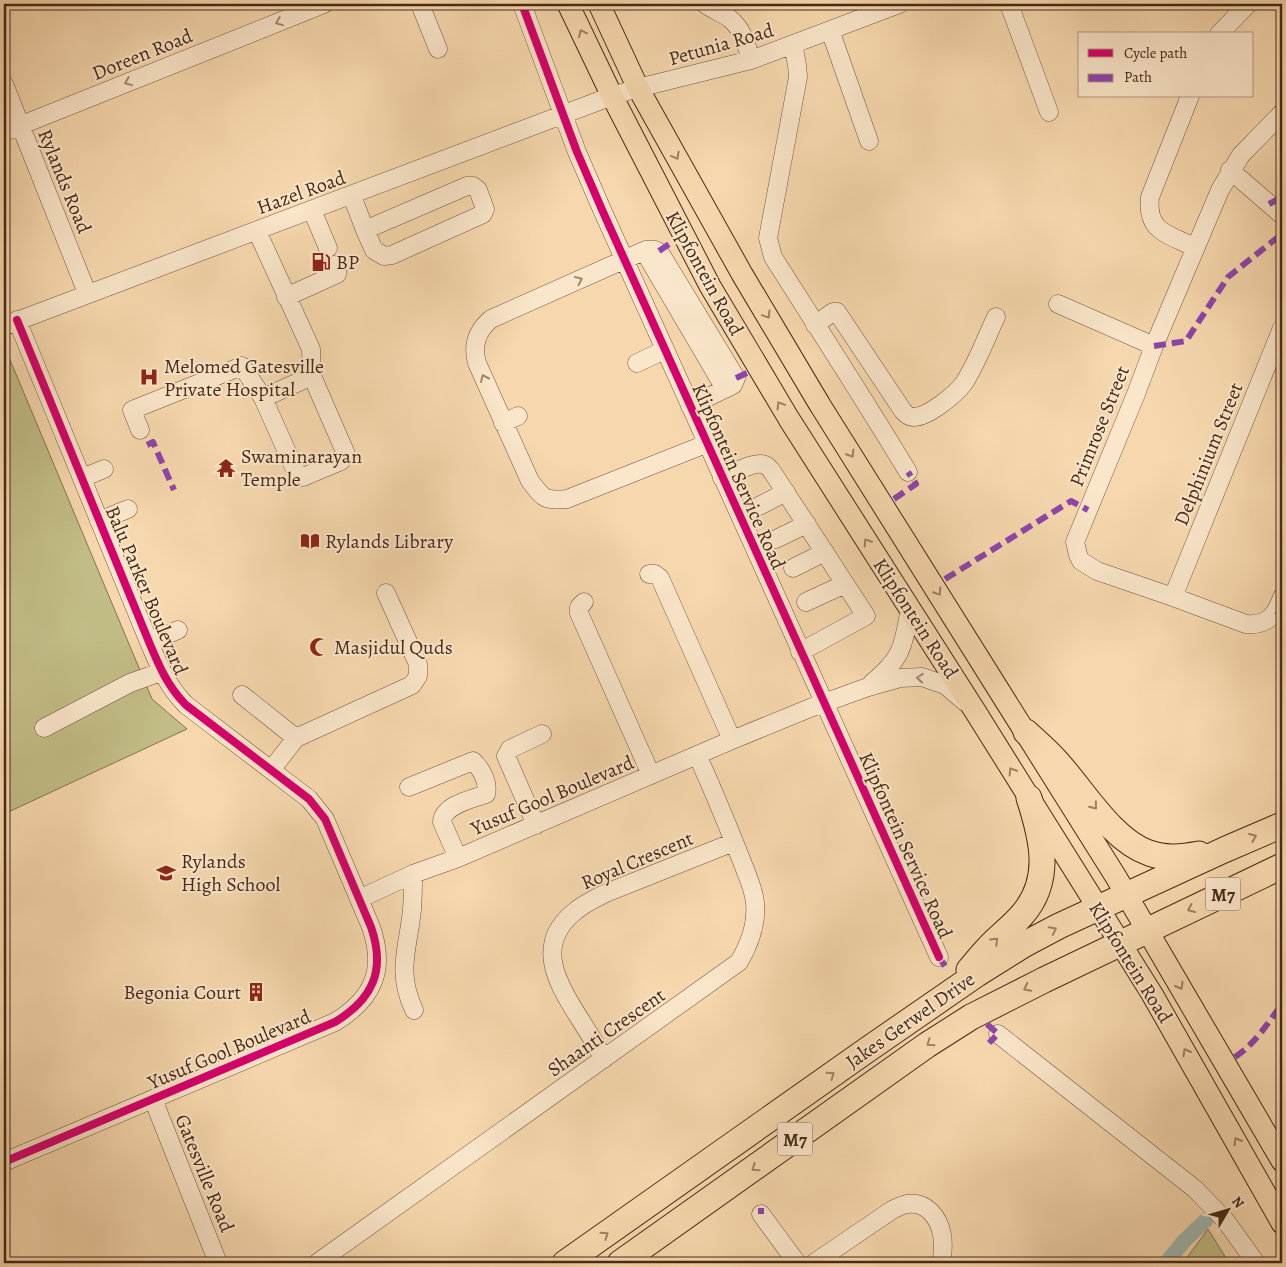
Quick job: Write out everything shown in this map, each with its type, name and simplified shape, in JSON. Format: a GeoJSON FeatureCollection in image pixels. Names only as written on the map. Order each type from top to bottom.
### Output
{"type":"FeatureCollection","features":[{"type":"Feature","properties":{"kind":"highway"},"geometry":{"type":"LineString","coordinates":[[1026,732],[1058,762],[1118,834],[1143,851],[1168,857],[1179,857],[1224,850]]}},
{"type":"Feature","properties":{"kind":"highway"},"geometry":{"type":"LineString","coordinates":[[951,991],[989,946],[1022,916],[1036,894],[1043,869],[1043,857],[1038,825],[1029,798]]}},
{"type":"Feature","properties":{"kind":"highway","name":"Jakes Gerwel Drive"},"geometry":{"type":"LineString","coordinates":[[565,1263],[951,991],[1025,944],[1126,894],[1282,825]]}},
{"type":"Feature","properties":{"kind":"highway","name":"Jakes Gerwel Drive"},"geometry":{"type":"LineString","coordinates":[[620,1263],[927,1045],[971,1017],[1120,942],[1282,866]]}},
{"type":"Feature","properties":{"kind":"main road","name":"Klipfontein Road"},"geometry":{"type":"LineString","coordinates":[[568,4],[612,96],[710,286],[789,419],[1152,994],[1282,1223]]}},
{"type":"Feature","properties":{"kind":"main road","name":"Klipfontein Road"},"geometry":{"type":"LineString","coordinates":[[599,4],[638,88],[742,274],[820,405],[1126,894],[1282,1161]]}},
{"type":"Feature","properties":{"kind":"street","name":"Doreen Road"},"geometry":{"type":"LineString","coordinates":[[4,132],[324,4]]}},
{"type":"Feature","properties":{"kind":"street"},"geometry":{"type":"LineString","coordinates":[[420,4],[438,49]]}},
{"type":"Feature","properties":{"kind":"street","name":"Klipfontein Service Road"},"geometry":{"type":"LineString","coordinates":[[522,4],[577,152],[624,260],[939,957]]}},
{"type":"Feature","properties":{"kind":"street"},"geometry":{"type":"LineString","coordinates":[[705,4],[729,19],[739,28],[745,39],[751,60]]}},
{"type":"Feature","properties":{"kind":"street","name":"Petunia Road"},"geometry":{"type":"LineString","coordinates":[[612,96],[751,60],[899,4]]}},
{"type":"Feature","properties":{"kind":"street"},"geometry":{"type":"LineString","coordinates":[[1008,4],[1049,112]]}},
{"type":"Feature","properties":{"kind":"street"},"geometry":{"type":"LineString","coordinates":[[1221,32],[1248,4]]}},
{"type":"Feature","properties":{"kind":"street"},"geometry":{"type":"LineString","coordinates":[[830,30],[868,141]]}},
{"type":"Feature","properties":{"kind":"street"},"geometry":{"type":"LineString","coordinates":[[794,44],[798,77],[768,238],[773,257],[875,416],[908,472]]}},
{"type":"Feature","properties":{"kind":"street","name":"Rylands Road"},"geometry":{"type":"LineString","coordinates":[[4,84],[87,293]]}},
{"type":"Feature","properties":{"kind":"street","name":"Hazel Road"},"geometry":{"type":"LineString","coordinates":[[11,323],[87,293],[352,196],[612,96]]}},
{"type":"Feature","properties":{"kind":"street"},"geometry":{"type":"LineString","coordinates":[[1189,98],[1150,197],[1149,209],[1150,217],[1156,226],[1194,247]]}},
{"type":"Feature","properties":{"kind":"street","name":"Primrose Street"},"geometry":{"type":"LineString","coordinates":[[1282,113],[1241,155],[1230,170],[1194,247],[1075,542],[1081,561],[1097,572],[1246,624],[1255,625],[1271,617],[1277,611],[1282,597]]}},
{"type":"Feature","properties":{"kind":"street"},"geometry":{"type":"LineString","coordinates":[[1230,170],[1282,216]]}},
{"type":"Feature","properties":{"kind":"street"},"geometry":{"type":"LineString","coordinates":[[352,196],[365,230],[374,250],[380,255],[388,256],[480,216],[485,209],[478,190],[470,185],[365,230]]}},
{"type":"Feature","properties":{"kind":"street"},"geometry":{"type":"LineString","coordinates":[[312,210],[328,248]]}},
{"type":"Feature","properties":{"kind":"street"},"geometry":{"type":"LineString","coordinates":[[140,430],[132,410],[242,366],[263,398],[298,475],[307,476],[341,461],[345,457],[345,450],[312,376],[311,350],[257,231]]}},
{"type":"Feature","properties":{"kind":"street"},"geometry":{"type":"LineString","coordinates":[[690,406],[725,389],[644,251],[498,316],[481,329],[475,342],[475,356],[511,419],[530,481],[541,495],[550,501],[567,500],[706,444]]}},
{"type":"Feature","properties":{"kind":"street"},"geometry":{"type":"LineString","coordinates":[[286,296],[337,274],[334,265]]}},
{"type":"Feature","properties":{"kind":"street"},"geometry":{"type":"LineString","coordinates":[[1058,304],[1154,346]]}},
{"type":"Feature","properties":{"kind":"street"},"geometry":{"type":"LineString","coordinates":[[816,325],[833,312],[837,312],[903,411],[914,417],[932,410],[961,387],[996,317]]}},
{"type":"Feature","properties":{"kind":"street","name":"Balu Parker Boulevard"},"geometry":{"type":"LineString","coordinates":[[11,323],[82,478],[161,672],[176,695],[186,705],[309,799],[321,814],[359,899]]}},
{"type":"Feature","properties":{"kind":"street","name":"Delphinium Street"},"geometry":{"type":"LineString","coordinates":[[1173,597],[1282,328]]}},
{"type":"Feature","properties":{"kind":"street"},"geometry":{"type":"LineString","coordinates":[[637,363],[664,350]]}},
{"type":"Feature","properties":{"kind":"street"},"geometry":{"type":"LineString","coordinates":[[263,398],[312,376]]}},
{"type":"Feature","properties":{"kind":"street"},"geometry":{"type":"LineString","coordinates":[[722,478],[759,463],[766,465],[786,492],[866,616],[800,652]]}},
{"type":"Feature","properties":{"kind":"street"},"geometry":{"type":"LineString","coordinates":[[82,478],[104,469]]}},
{"type":"Feature","properties":{"kind":"street"},"geometry":{"type":"LineString","coordinates":[[759,506],[786,492]]}},
{"type":"Feature","properties":{"kind":"street"},"geometry":{"type":"LineString","coordinates":[[99,521],[128,509]]}},
{"type":"Feature","properties":{"kind":"street"},"geometry":{"type":"LineString","coordinates":[[776,539],[807,524]]}},
{"type":"Feature","properties":{"kind":"street"},"geometry":{"type":"LineString","coordinates":[[793,568],[825,552]]}},
{"type":"Feature","properties":{"kind":"street"},"geometry":{"type":"LineString","coordinates":[[649,574],[655,574],[660,578],[732,740]]}},
{"type":"Feature","properties":{"kind":"street"},"geometry":{"type":"LineString","coordinates":[[806,602],[845,584]]}},
{"type":"Feature","properties":{"kind":"street"},"geometry":{"type":"LineString","coordinates":[[271,770],[296,738],[408,688],[416,681],[419,670],[418,664],[386,593]]}},
{"type":"Feature","properties":{"kind":"street"},"geometry":{"type":"LineString","coordinates":[[584,602],[579,607],[579,613],[651,775]]}},
{"type":"Feature","properties":{"kind":"street","name":"Yusuf Gool Boulevard"},"geometry":{"type":"LineString","coordinates":[[868,687],[889,668],[900,652],[910,608]]}},
{"type":"Feature","properties":{"kind":"street"},"geometry":{"type":"LineString","coordinates":[[149,642],[178,630]]}},
{"type":"Feature","properties":{"kind":"street"},"geometry":{"type":"LineString","coordinates":[[44,728],[130,682],[161,672]]}},
{"type":"Feature","properties":{"kind":"street","name":"Yusuf Gool Boulevard"},"geometry":{"type":"LineString","coordinates":[[4,1162],[335,1022],[352,1012],[370,988],[377,966],[376,942],[359,899],[413,874],[458,858],[732,740],[868,687],[900,678],[932,680],[952,690],[975,711]]}},
{"type":"Feature","properties":{"kind":"street"},"geometry":{"type":"LineString","coordinates":[[242,695],[296,738]]}},
{"type":"Feature","properties":{"kind":"street"},"geometry":{"type":"LineString","coordinates":[[536,825],[506,756],[510,749],[542,734]]}},
{"type":"Feature","properties":{"kind":"street","name":"Shaanti Crescent"},"geometry":{"type":"LineString","coordinates":[[317,1263],[739,962],[744,953],[755,918],[755,902],[734,842],[698,755]]}},
{"type":"Feature","properties":{"kind":"street"},"geometry":{"type":"LineString","coordinates":[[409,787],[472,761],[476,764],[487,784],[486,794],[448,809],[442,816],[442,822],[458,858]]}},
{"type":"Feature","properties":{"kind":"street","name":"Royal Crescent"},"geometry":{"type":"LineString","coordinates":[[604,1059],[558,983],[553,967],[552,951],[555,937],[571,914],[586,903],[606,893],[734,842]]}},
{"type":"Feature","properties":{"kind":"street"},"geometry":{"type":"LineString","coordinates":[[413,874],[412,910],[403,973],[407,994],[414,1010]]}},
{"type":"Feature","properties":{"kind":"street"},"geometry":{"type":"LineString","coordinates":[[998,1034],[1180,1176],[1225,1220],[1256,1263]]}},
{"type":"Feature","properties":{"kind":"street","name":"Gatesville Road"},"geometry":{"type":"LineString","coordinates":[[153,1099],[218,1263]]}},
{"type":"Feature","properties":{"kind":"street"},"geometry":{"type":"LineString","coordinates":[[814,1263],[892,1210],[906,1204],[917,1204],[927,1208],[935,1217],[943,1237],[942,1263]]}},
{"type":"Feature","properties":{"kind":"street"},"geometry":{"type":"LineString","coordinates":[[761,1214],[797,1263]]}},
{"type":"Feature","properties":{"kind":"shaded area"},"geometry":{"type":"Polygon","coordinates":[[[4,354],[8,355],[152,699],[187,729],[4,814],[4,354]]]}},
{"type":"Feature","properties":{"kind":"shaded area"},"geometry":{"type":"Polygon","coordinates":[[[1208,1229],[1229,1263],[1183,1263],[1208,1229]]]}},
{"type":"Feature","properties":{"kind":"waterway"},"geometry":{"type":"LineString","coordinates":[[1166,1263],[1184,1241],[1206,1220]]}},
{"type":"Feature","properties":{"kind":"marked path"},"geometry":{"type":"LineString","coordinates":[[1269,204],[1282,197]]}},
{"type":"Feature","properties":{"kind":"marked path"},"geometry":{"type":"LineString","coordinates":[[1154,346],[1186,341],[1228,277],[1282,234]]}},
{"type":"Feature","properties":{"kind":"marked path"},"geometry":{"type":"LineString","coordinates":[[659,251],[672,242]]}},
{"type":"Feature","properties":{"kind":"marked path"},"geometry":{"type":"LineString","coordinates":[[736,378],[747,373]]}},
{"type":"Feature","properties":{"kind":"marked path"},"geometry":{"type":"LineString","coordinates":[[147,445],[153,442],[174,490]]}},
{"type":"Feature","properties":{"kind":"marked path"},"geometry":{"type":"LineString","coordinates":[[894,499],[916,484],[908,472]]}},
{"type":"Feature","properties":{"kind":"marked path"},"geometry":{"type":"LineString","coordinates":[[945,579],[1071,501],[1088,510]]}},
{"type":"Feature","properties":{"kind":"marked path"},"geometry":{"type":"LineString","coordinates":[[1277,611],[1282,618]]}},
{"type":"Feature","properties":{"kind":"marked path"},"geometry":{"type":"LineString","coordinates":[[939,957],[945,966]]}},
{"type":"Feature","properties":{"kind":"marked path"},"geometry":{"type":"LineString","coordinates":[[1235,1057],[1255,1040],[1282,1004]]}},
{"type":"Feature","properties":{"kind":"marked path"},"geometry":{"type":"LineString","coordinates":[[987,1024],[998,1034],[989,1043]]}},
{"type":"Feature","properties":{"kind":"marked path"},"geometry":{"type":"LineString","coordinates":[[761,1208],[761,1214]]}},
{"type":"Feature","properties":{"kind":"cycle path"},"geometry":{"type":"LineString","coordinates":[[522,4],[577,152],[603,212],[939,957]]}},
{"type":"Feature","properties":{"kind":"cycle path"},"geometry":{"type":"LineString","coordinates":[[4,1162],[335,1022],[359,1004],[367,993],[373,982],[377,957],[371,927],[325,819],[309,799],[186,705],[164,676],[17,320]]}},
{"type":"Feature","properties":{"kind":"place","name":"BP"},"geometry":{"type":"Point","coordinates":[321,262]}},
{"type":"Feature","properties":{"kind":"place","name":"Melomed Gatesville Private Hospital"},"geometry":{"type":"Point","coordinates":[149,377]}},
{"type":"Feature","properties":{"kind":"place","name":"Swaminarayan Temple"},"geometry":{"type":"Point","coordinates":[226,468]}},
{"type":"Feature","properties":{"kind":"place","name":"Rylands Library"},"geometry":{"type":"Point","coordinates":[310,541]}},
{"type":"Feature","properties":{"kind":"place","name":"Masjidul Quds"},"geometry":{"type":"Point","coordinates":[319,647]}},
{"type":"Feature","properties":{"kind":"place","name":"Rylands High School"},"geometry":{"type":"Point","coordinates":[166,873]}},
{"type":"Feature","properties":{"kind":"place","name":"Begonia Court"},"geometry":{"type":"Point","coordinates":[256,992]}}]}
